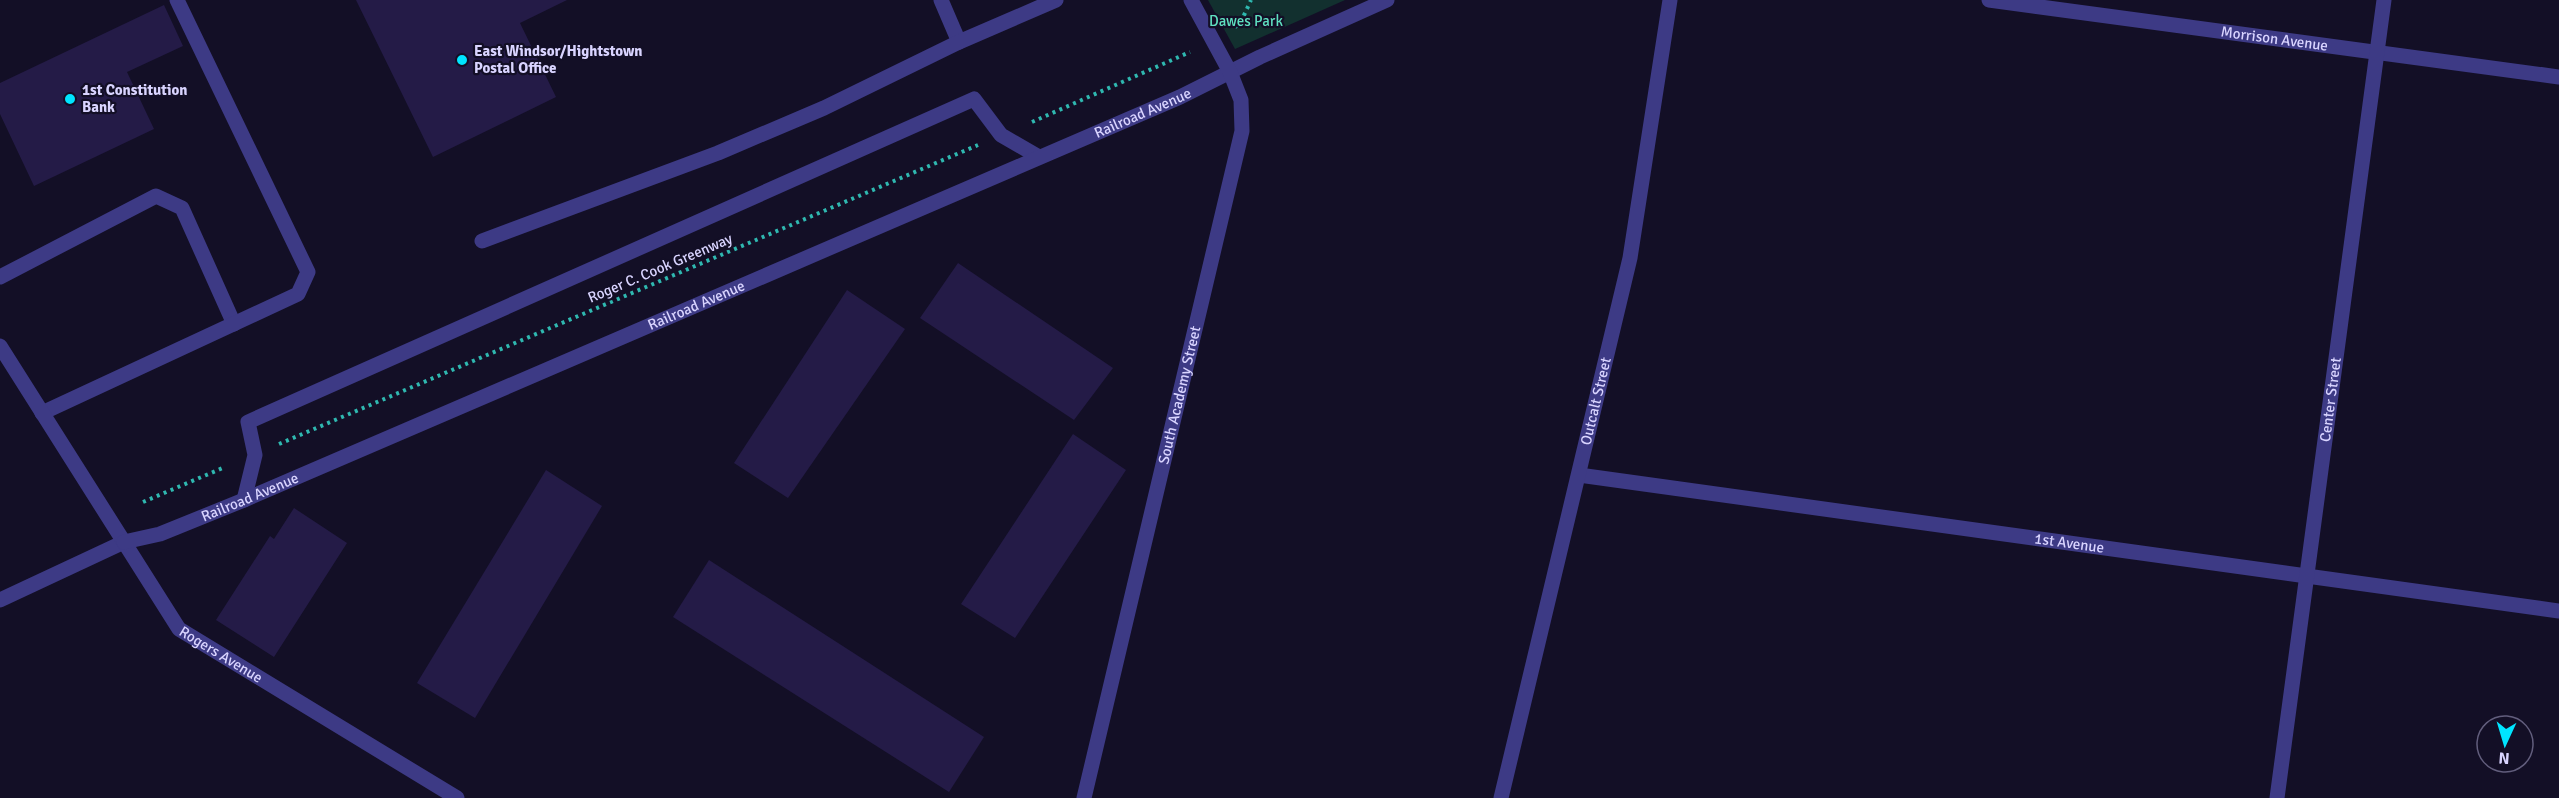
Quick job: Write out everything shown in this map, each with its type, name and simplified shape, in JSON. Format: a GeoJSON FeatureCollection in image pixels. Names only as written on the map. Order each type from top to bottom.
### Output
{"type":"FeatureCollection","features":[{"type":"Feature","properties":{"kind":"street"},"geometry":{"type":"LineString","coordinates":[[42,413],[298,294],[308,272],[177,0]]}},
{"type":"Feature","properties":{"kind":"street"},"geometry":{"type":"LineString","coordinates":[[941,0],[959,42]]}},
{"type":"Feature","properties":{"kind":"street"},"geometry":{"type":"LineString","coordinates":[[482,242],[729,148],[824,108],[959,42],[1056,0]]}},
{"type":"Feature","properties":{"kind":"street","name":"South Academy Street"},"geometry":{"type":"LineString","coordinates":[[1084,798],[1242,131],[1241,100],[1230,72],[1191,0]]}},
{"type":"Feature","properties":{"kind":"street","name":"Railroad Avenue"},"geometry":{"type":"LineString","coordinates":[[0,600],[124,542],[160,534],[244,500],[1180,97],[1387,0]]}},
{"type":"Feature","properties":{"kind":"street","name":"Outcalt Street"},"geometry":{"type":"LineString","coordinates":[[1501,798],[1630,258],[1670,0]]}},
{"type":"Feature","properties":{"kind":"street","name":"Morrison Avenue"},"geometry":{"type":"LineString","coordinates":[[1989,0],[2559,77]]}},
{"type":"Feature","properties":{"kind":"street","name":"Center Street"},"geometry":{"type":"LineString","coordinates":[[2277,798],[2384,0]]}},
{"type":"Feature","properties":{"kind":"street"},"geometry":{"type":"LineString","coordinates":[[244,500],[255,454],[248,422],[974,99],[1001,135],[1039,157]]}},
{"type":"Feature","properties":{"kind":"street"},"geometry":{"type":"LineString","coordinates":[[0,277],[156,196],[182,208],[234,324]]}},
{"type":"Feature","properties":{"kind":"street","name":"Rogers Avenue"},"geometry":{"type":"LineString","coordinates":[[0,346],[179,629],[457,798]]}},
{"type":"Feature","properties":{"kind":"street","name":"1st Avenue"},"geometry":{"type":"LineString","coordinates":[[1579,475],[2559,611]]}},
{"type":"Feature","properties":{"kind":"path"},"geometry":{"type":"LineString","coordinates":[[1240,24],[1251,0]]}},
{"type":"Feature","properties":{"kind":"path","name":"Roger C. Cook Greenway"},"geometry":{"type":"LineString","coordinates":[[143,502],[1185,55]]}},
{"type":"Feature","properties":{"kind":"green space","name":"Dawes Park"},"geometry":{"type":"Polygon","coordinates":[[[1208,0],[1345,0],[1235,49],[1208,0]]]}},
{"type":"Feature","properties":{"kind":"building","name":"East Windsor/Hightstown Postal Office"},"geometry":{"type":"Polygon","coordinates":[[[356,0],[567,0],[520,23],[556,97],[433,157],[356,0]]]}},
{"type":"Feature","properties":{"kind":"building","name":"1st Constitution Bank"},"geometry":{"type":"Polygon","coordinates":[[[164,5],[183,46],[127,72],[154,129],[34,186],[0,114],[0,83],[164,5]]]}},
{"type":"Feature","properties":{"kind":"building"},"geometry":{"type":"Polygon","coordinates":[[[958,263],[1113,368],[1074,420],[920,318],[958,263]]]}},
{"type":"Feature","properties":{"kind":"building"},"geometry":{"type":"Polygon","coordinates":[[[847,290],[905,329],[788,498],[734,463],[847,290]]]}},
{"type":"Feature","properties":{"kind":"building"},"geometry":{"type":"Polygon","coordinates":[[[1073,434],[1126,470],[1015,638],[961,604],[1073,434]]]}},
{"type":"Feature","properties":{"kind":"building"},"geometry":{"type":"Polygon","coordinates":[[[546,470],[602,506],[475,718],[417,683],[546,470]]]}},
{"type":"Feature","properties":{"kind":"building"},"geometry":{"type":"Polygon","coordinates":[[[294,508],[347,543],[274,657],[216,620],[270,536],[274,539],[294,508]]]}},
{"type":"Feature","properties":{"kind":"building"},"geometry":{"type":"Polygon","coordinates":[[[709,560],[984,737],[949,792],[673,617],[709,560]]]}},
{"type":"Feature","properties":{"kind":"place","name":"East Windsor/Hightstown Postal Office"},"geometry":{"type":"Point","coordinates":[462,60]}},
{"type":"Feature","properties":{"kind":"place","name":"1st Constitution Bank"},"geometry":{"type":"Point","coordinates":[70,99]}}]}
